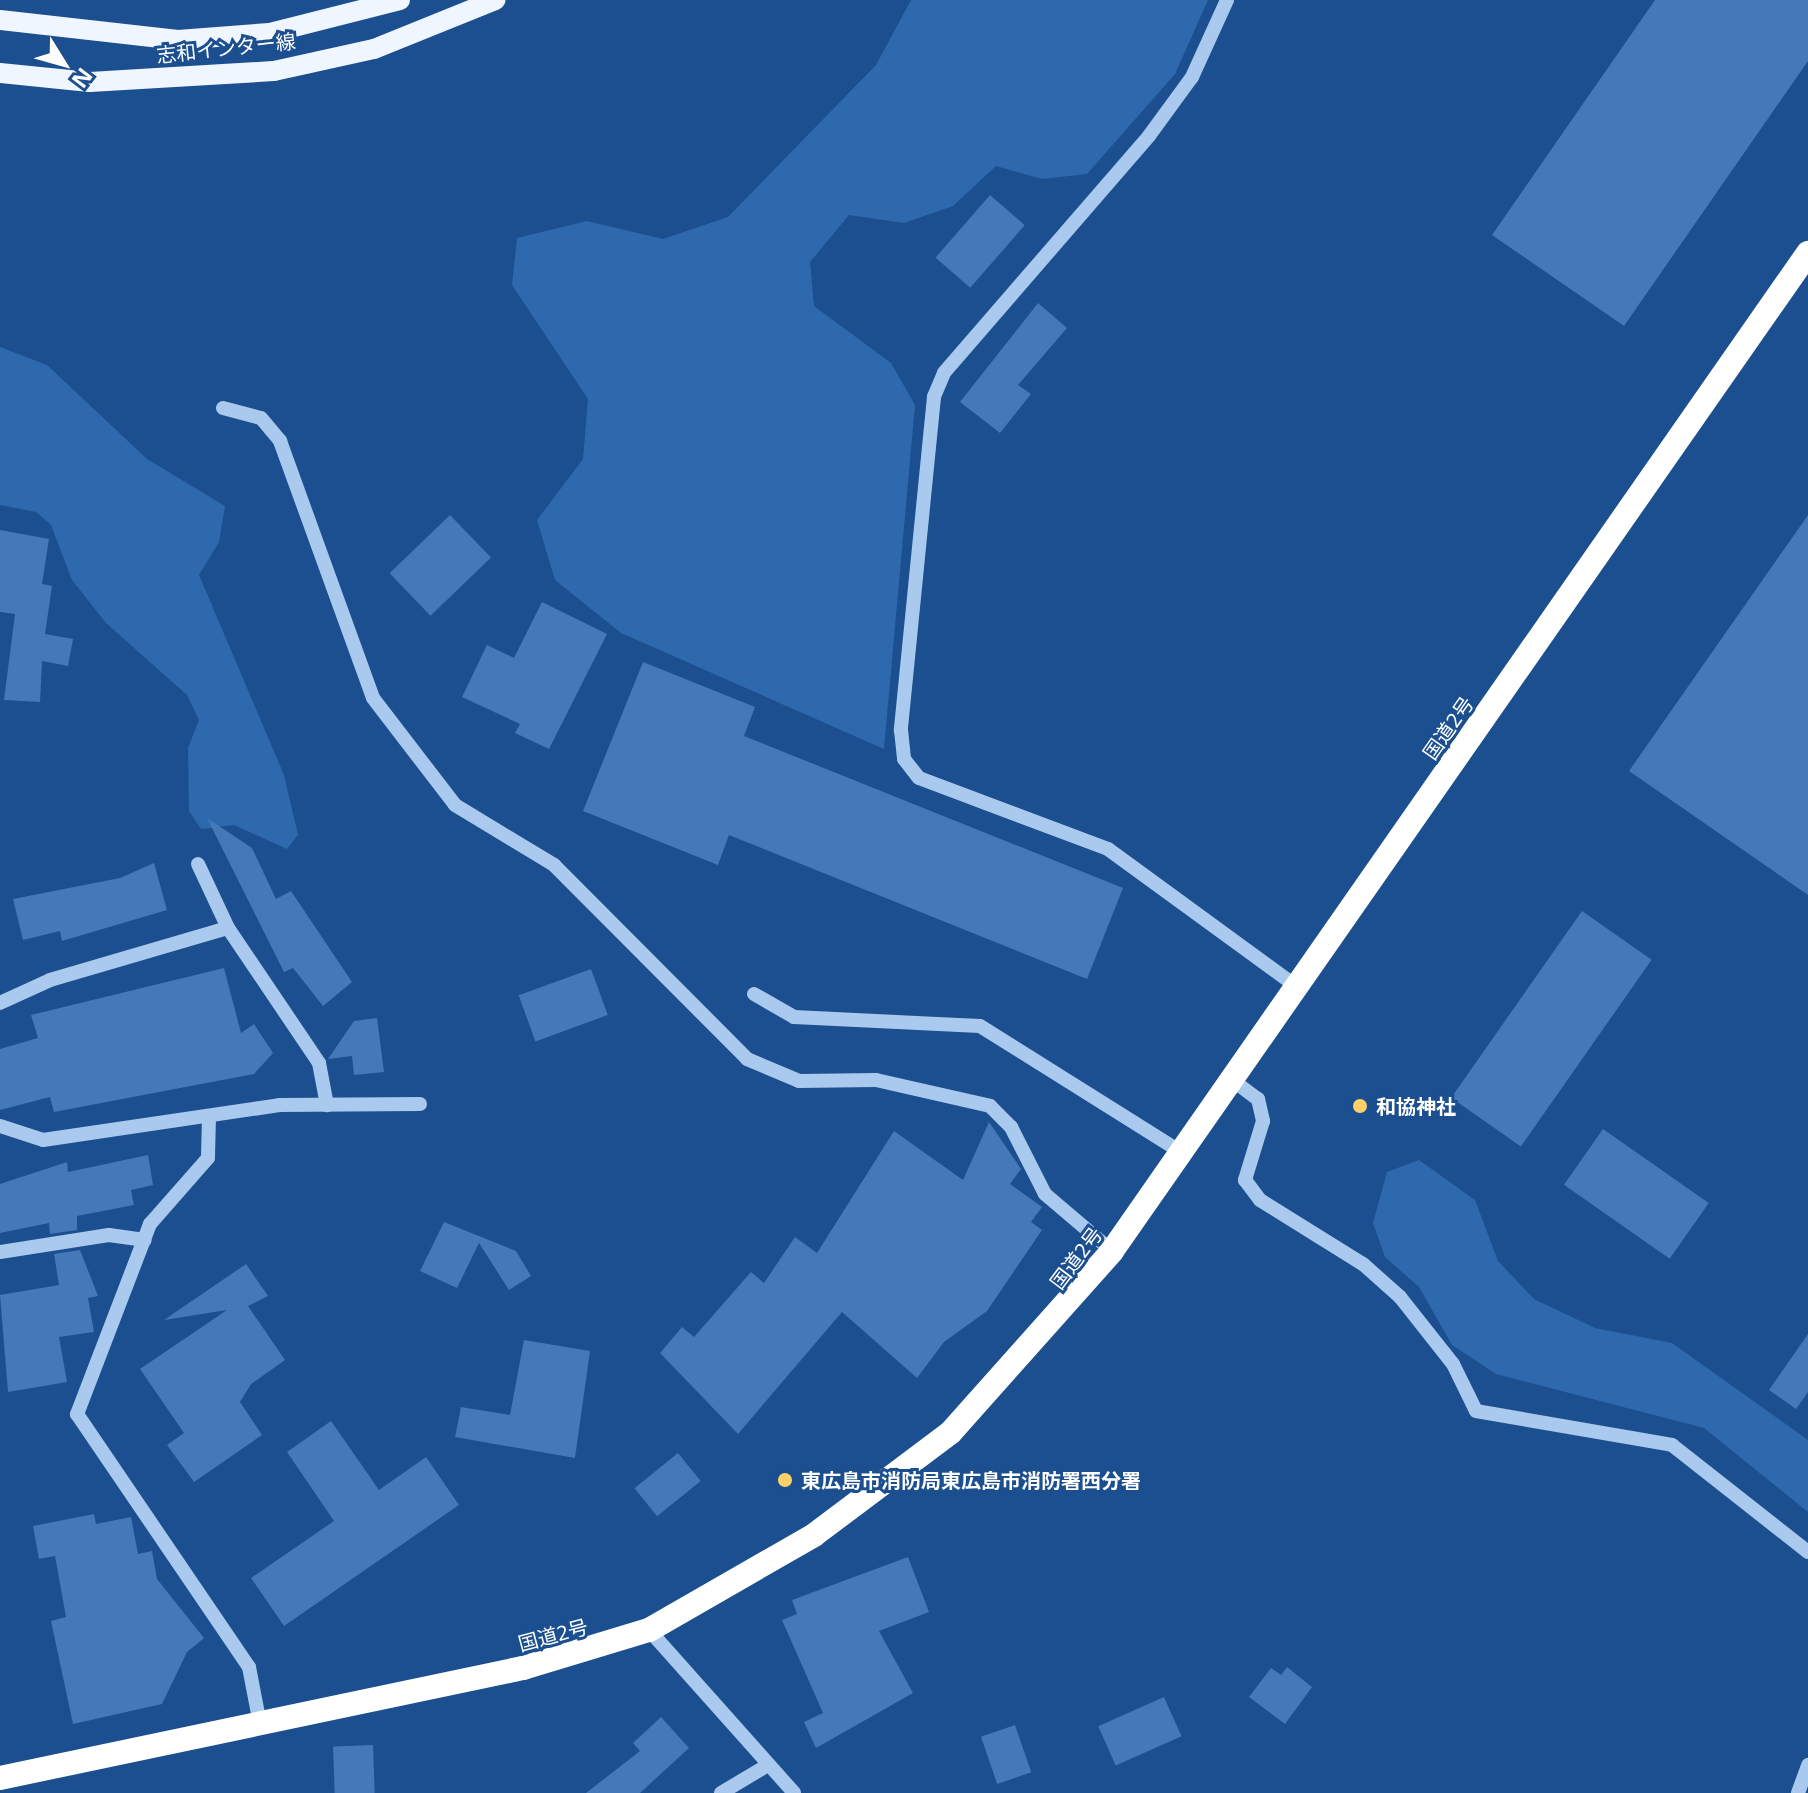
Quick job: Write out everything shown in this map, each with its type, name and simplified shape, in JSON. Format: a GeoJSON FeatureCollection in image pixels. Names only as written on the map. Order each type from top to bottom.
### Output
{"type":"FeatureCollection","features":[{"type":"Feature","properties":{"kind":"highway","name":"国道2号"},"geometry":{"type":"LineString","coordinates":[[0,1778],[523,1668],[649,1630],[889,1483],[1009,1374],[1112,1251],[1808,253]]}},
{"type":"Feature","properties":{"kind":"main road","name":"志和インター線"},"geometry":{"type":"LineString","coordinates":[[0,20],[178,40],[270,33],[400,0]]}},
{"type":"Feature","properties":{"kind":"main road","name":"志和インター線"},"geometry":{"type":"LineString","coordinates":[[0,73],[90,82],[274,71],[374,49],[495,0]]}},
{"type":"Feature","properties":{"kind":"street"},"geometry":{"type":"LineString","coordinates":[[1227,0],[1192,77],[1149,136],[944,373],[934,397],[901,730],[904,759],[919,778],[1108,849],[1297,987]]}},
{"type":"Feature","properties":{"kind":"street"},"geometry":{"type":"LineString","coordinates":[[223,408],[261,418],[280,441],[373,698],[455,805],[554,865],[747,1059],[799,1081],[876,1080],[990,1106],[1011,1127],[1045,1194],[1112,1251]]}},
{"type":"Feature","properties":{"kind":"street"},"geometry":{"type":"LineString","coordinates":[[198,864],[228,928],[319,1063],[327,1105]]}},
{"type":"Feature","properties":{"kind":"street"},"geometry":{"type":"LineString","coordinates":[[0,1003],[50,980],[228,928]]}},
{"type":"Feature","properties":{"kind":"street"},"geometry":{"type":"LineString","coordinates":[[754,994],[794,1017],[980,1026],[1181,1152]]}},
{"type":"Feature","properties":{"kind":"street"},"geometry":{"type":"LineString","coordinates":[[1231,1079],[1258,1099],[1263,1121],[1245,1180],[1260,1200],[1363,1264],[1400,1297],[1453,1364],[1476,1411],[1672,1445],[1808,1552]]}},
{"type":"Feature","properties":{"kind":"street"},"geometry":{"type":"LineString","coordinates":[[0,1126],[43,1140],[209,1116],[327,1105],[420,1104]]}},
{"type":"Feature","properties":{"kind":"street"},"geometry":{"type":"LineString","coordinates":[[209,1116],[208,1158],[150,1224],[77,1414],[249,1667],[260,1724]]}},
{"type":"Feature","properties":{"kind":"street"},"geometry":{"type":"LineString","coordinates":[[0,1252],[109,1235],[145,1240]]}},
{"type":"Feature","properties":{"kind":"street"},"geometry":{"type":"LineString","coordinates":[[649,1630],[794,1793]]}},
{"type":"Feature","properties":{"kind":"street"},"geometry":{"type":"LineString","coordinates":[[721,1793],[768,1765]]}},
{"type":"Feature","properties":{"kind":"street"},"geometry":{"type":"LineString","coordinates":[[1798,1793],[1808,1765]]}},
{"type":"Feature","properties":{"kind":"shaded area"},"geometry":{"type":"Polygon","coordinates":[[[911,0],[1208,0],[1175,74],[1087,174],[1042,179],[996,166],[953,206],[904,223],[849,215],[810,262],[814,306],[891,363],[915,405],[884,749],[621,633],[555,580],[537,520],[583,459],[588,399],[512,285],[517,238],[587,221],[663,239],[728,217],[876,65],[911,0]]]}},
{"type":"Feature","properties":{"kind":"shaded area"},"geometry":{"type":"Polygon","coordinates":[[[0,347],[47,365],[147,459],[225,506],[219,542],[199,575],[284,775],[298,835],[287,849],[234,825],[201,829],[189,811],[188,748],[199,720],[187,695],[106,623],[72,580],[51,525],[36,512],[0,505],[0,347]]]}},
{"type":"Feature","properties":{"kind":"shaded area"},"geometry":{"type":"Polygon","coordinates":[[[1419,1160],[1475,1200],[1498,1261],[1534,1299],[1595,1328],[1672,1343],[1808,1440],[1808,1512],[1704,1428],[1496,1374],[1452,1345],[1419,1287],[1385,1257],[1373,1223],[1387,1172],[1419,1160]]]}},
{"type":"Feature","properties":{"kind":"building"},"geometry":{"type":"Polygon","coordinates":[[[1655,0],[1808,0],[1808,61],[1624,326],[1492,235],[1655,0]]]}},
{"type":"Feature","properties":{"kind":"building"},"geometry":{"type":"Polygon","coordinates":[[[990,195],[1025,225],[970,288],[936,258],[990,195]]]}},
{"type":"Feature","properties":{"kind":"building"},"geometry":{"type":"Polygon","coordinates":[[[1038,303],[1067,328],[1018,385],[1031,394],[1000,433],[960,402],[1038,303]]]}},
{"type":"Feature","properties":{"kind":"building"},"geometry":{"type":"Polygon","coordinates":[[[450,515],[491,557],[431,616],[390,573],[450,515]]]}},
{"type":"Feature","properties":{"kind":"building"},"geometry":{"type":"Polygon","coordinates":[[[1808,515],[1808,895],[1629,771],[1808,515]]]}},
{"type":"Feature","properties":{"kind":"building"},"geometry":{"type":"Polygon","coordinates":[[[0,530],[49,539],[42,584],[52,586],[45,634],[73,639],[68,666],[42,661],[40,702],[4,700],[15,614],[0,612],[0,530]]]}},
{"type":"Feature","properties":{"kind":"building"},"geometry":{"type":"Polygon","coordinates":[[[542,602],[607,634],[549,749],[515,733],[520,724],[462,697],[487,645],[514,658],[542,602]]]}},
{"type":"Feature","properties":{"kind":"building"},"geometry":{"type":"Polygon","coordinates":[[[643,662],[755,707],[744,736],[1123,888],[1087,979],[729,835],[718,865],[583,811],[643,662]]]}},
{"type":"Feature","properties":{"kind":"building"},"geometry":{"type":"Polygon","coordinates":[[[207,818],[252,848],[276,899],[291,891],[352,982],[323,1006],[293,968],[284,972],[207,818]]]}},
{"type":"Feature","properties":{"kind":"building"},"geometry":{"type":"Polygon","coordinates":[[[154,863],[167,910],[62,941],[60,931],[23,940],[13,899],[120,878],[154,863]]]}},
{"type":"Feature","properties":{"kind":"building"},"geometry":{"type":"Polygon","coordinates":[[[1582,911],[1652,960],[1521,1147],[1451,1098],[1582,911]]]}},
{"type":"Feature","properties":{"kind":"building"},"geometry":{"type":"Polygon","coordinates":[[[224,968],[241,1033],[254,1024],[273,1053],[254,1074],[54,1112],[50,1097],[0,1110],[0,1049],[38,1038],[31,1015],[224,968]]]}},
{"type":"Feature","properties":{"kind":"building"},"geometry":{"type":"Polygon","coordinates":[[[591,969],[608,1015],[535,1041],[519,995],[591,969]]]}},
{"type":"Feature","properties":{"kind":"building"},"geometry":{"type":"Polygon","coordinates":[[[377,1018],[384,1072],[354,1075],[352,1056],[328,1059],[354,1021],[377,1018]]]}},
{"type":"Feature","properties":{"kind":"building"},"geometry":{"type":"Polygon","coordinates":[[[989,1122],[1021,1169],[1010,1184],[1042,1207],[1031,1222],[1042,1230],[987,1311],[944,1342],[917,1378],[842,1312],[738,1434],[660,1353],[682,1327],[694,1337],[751,1272],[764,1283],[795,1237],[817,1253],[894,1131],[963,1180],[989,1122]]]}},
{"type":"Feature","properties":{"kind":"building"},"geometry":{"type":"Polygon","coordinates":[[[1603,1129],[1709,1203],[1670,1259],[1564,1185],[1603,1129]]]}},
{"type":"Feature","properties":{"kind":"building"},"geometry":{"type":"Polygon","coordinates":[[[148,1155],[153,1185],[131,1190],[134,1205],[77,1216],[77,1230],[50,1234],[49,1223],[0,1233],[0,1184],[67,1162],[68,1172],[148,1155]]]}},
{"type":"Feature","properties":{"kind":"building"},"geometry":{"type":"Polygon","coordinates":[[[444,1222],[516,1251],[531,1276],[509,1290],[479,1243],[457,1288],[420,1271],[444,1222]]]}},
{"type":"Feature","properties":{"kind":"building"},"geometry":{"type":"Polygon","coordinates":[[[80,1250],[98,1296],[88,1298],[94,1332],[59,1337],[67,1382],[8,1392],[0,1295],[59,1285],[54,1254],[80,1250]]]}},
{"type":"Feature","properties":{"kind":"building"},"geometry":{"type":"Polygon","coordinates":[[[246,1264],[268,1296],[248,1306],[285,1360],[251,1384],[240,1402],[262,1435],[194,1482],[167,1445],[184,1433],[140,1369],[227,1310],[164,1320],[246,1264]]]}},
{"type":"Feature","properties":{"kind":"building"},"geometry":{"type":"Polygon","coordinates":[[[1808,1334],[1808,1392],[1796,1409],[1769,1390],[1808,1334]]]}},
{"type":"Feature","properties":{"kind":"building"},"geometry":{"type":"Polygon","coordinates":[[[524,1340],[590,1351],[575,1458],[455,1437],[461,1407],[510,1415],[524,1340]]]}},
{"type":"Feature","properties":{"kind":"building"},"geometry":{"type":"Polygon","coordinates":[[[331,1421],[379,1490],[426,1457],[459,1505],[284,1626],[251,1578],[334,1521],[287,1452],[331,1421]]]}},
{"type":"Feature","properties":{"kind":"building"},"geometry":{"type":"Polygon","coordinates":[[[678,1453],[701,1481],[657,1516],[634,1488],[678,1453]]]}},
{"type":"Feature","properties":{"kind":"building"},"geometry":{"type":"Polygon","coordinates":[[[94,1514],[96,1524],[131,1517],[138,1554],[152,1551],[157,1579],[204,1638],[187,1652],[162,1704],[73,1724],[51,1621],[66,1617],[55,1556],[39,1559],[33,1526],[94,1514]]]}},
{"type":"Feature","properties":{"kind":"building"},"geometry":{"type":"Polygon","coordinates":[[[908,1557],[929,1612],[879,1631],[913,1693],[816,1748],[804,1722],[823,1713],[782,1620],[797,1614],[792,1600],[908,1557]]]}},
{"type":"Feature","properties":{"kind":"building"},"geometry":{"type":"Polygon","coordinates":[[[1287,1667],[1312,1687],[1285,1724],[1249,1697],[1271,1668],[1281,1675],[1287,1667]]]}},
{"type":"Feature","properties":{"kind":"building"},"geometry":{"type":"Polygon","coordinates":[[[1164,1697],[1181,1736],[1116,1766],[1098,1726],[1164,1697]]]}},
{"type":"Feature","properties":{"kind":"building"},"geometry":{"type":"Polygon","coordinates":[[[661,1717],[689,1748],[640,1793],[586,1793],[640,1751],[633,1743],[661,1717]]]}},
{"type":"Feature","properties":{"kind":"building"},"geometry":{"type":"Polygon","coordinates":[[[1015,1725],[1031,1772],[997,1784],[981,1737],[1015,1725]]]}},
{"type":"Feature","properties":{"kind":"building"},"geometry":{"type":"Polygon","coordinates":[[[373,1745],[375,1793],[335,1793],[333,1746],[373,1745]]]}},
{"type":"Feature","properties":{"kind":"place","name":"和協神社"},"geometry":{"type":"Point","coordinates":[1360,1106]}},
{"type":"Feature","properties":{"kind":"place","name":"東広島市消防局東広島市消防署西分署"},"geometry":{"type":"Point","coordinates":[785,1480]}}]}
